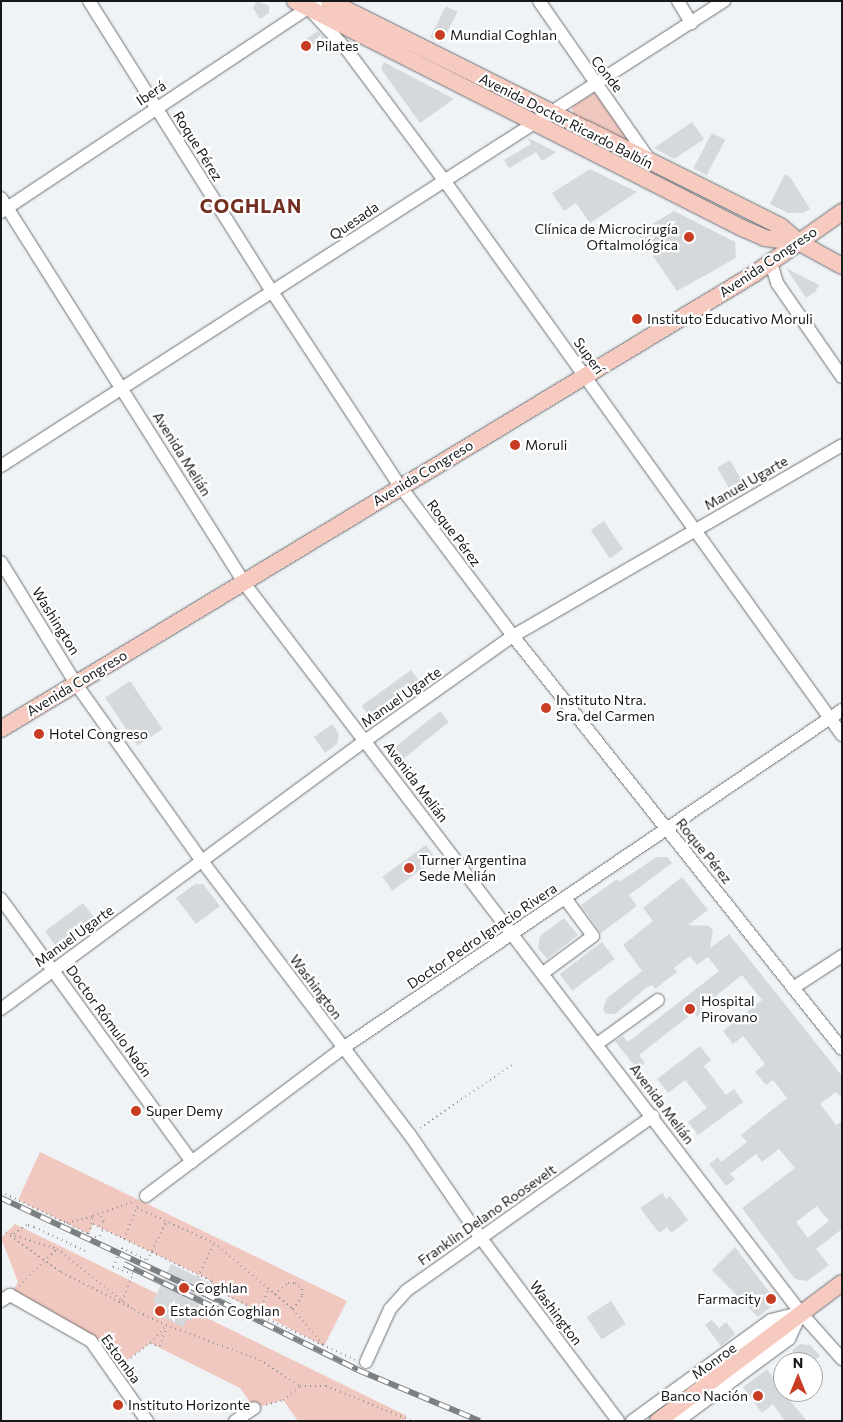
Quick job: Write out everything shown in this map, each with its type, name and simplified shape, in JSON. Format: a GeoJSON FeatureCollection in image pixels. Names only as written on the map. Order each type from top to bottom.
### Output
{"type":"FeatureCollection","features":[{"type":"Feature","properties":{"kind":"main road","name":"Avenida Doctor Ricardo Balbín"},"geometry":{"type":"LineString","coordinates":[[330,1],[652,165],[780,226],[800,243],[842,266]]}},
{"type":"Feature","properties":{"kind":"main road","name":"Avenida Doctor Ricardo Balbín"},"geometry":{"type":"LineString","coordinates":[[307,3],[533,123],[765,238],[800,243]]}},
{"type":"Feature","properties":{"kind":"main road","name":"Avenida Congreso"},"geometry":{"type":"LineString","coordinates":[[1,729],[771,263],[842,212]]}},
{"type":"Feature","properties":{"kind":"main road"},"geometry":{"type":"LineString","coordinates":[[765,238],[771,263]]}},
{"type":"Feature","properties":{"kind":"main road"},"geometry":{"type":"LineString","coordinates":[[801,1313],[842,1283]]}},
{"type":"Feature","properties":{"kind":"main road","name":"Monroe"},"geometry":{"type":"LineString","coordinates":[[658,1421],[801,1313]]}},
{"type":"Feature","properties":{"kind":"street","name":"Roque Pérez"},"geometry":{"type":"LineString","coordinates":[[89,1],[273,293],[400,486],[513,636],[842,1049]]}},
{"type":"Feature","properties":{"kind":"street","name":"Conde"},"geometry":{"type":"LineString","coordinates":[[538,1],[582,66],[598,83],[652,165]]}},
{"type":"Feature","properties":{"kind":"street"},"geometry":{"type":"LineString","coordinates":[[678,1],[691,23]]}},
{"type":"Feature","properties":{"kind":"street","name":"Quesada"},"geometry":{"type":"LineString","coordinates":[[1,466],[273,293],[444,180],[724,1]]}},
{"type":"Feature","properties":{"kind":"street","name":"Iberá"},"geometry":{"type":"LineString","coordinates":[[3,206],[156,108],[307,3]]}},
{"type":"Feature","properties":{"kind":"street","name":"Superí"},"geometry":{"type":"LineString","coordinates":[[307,3],[347,50],[444,180],[842,735]]}},
{"type":"Feature","properties":{"kind":"street","name":"Avenida Melián"},"geometry":{"type":"LineString","coordinates":[[3,206],[123,387],[244,582],[653,1116],[801,1313],[842,1359]]}},
{"type":"Feature","properties":{"kind":"street"},"geometry":{"type":"LineString","coordinates":[[771,263],[777,283],[842,377]]}},
{"type":"Feature","properties":{"kind":"street","name":"Manuel Ugarte"},"geometry":{"type":"LineString","coordinates":[[1,1009],[365,741],[513,636],[842,445]]}},
{"type":"Feature","properties":{"kind":"street","name":"Washington"},"geometry":{"type":"LineString","coordinates":[[1,562],[76,684],[202,861],[410,1136],[480,1237],[618,1421]]}},
{"type":"Feature","properties":{"kind":"street","name":"Doctor Pedro Ignacio Rivera"},"geometry":{"type":"LineString","coordinates":[[146,1196],[343,1048],[842,710]]}},
{"type":"Feature","properties":{"kind":"street"},"geometry":{"type":"LineString","coordinates":[[543,973],[593,936],[565,898]]}},
{"type":"Feature","properties":{"kind":"street","name":"Doctor Rómulo Naón"},"geometry":{"type":"LineString","coordinates":[[1,899],[192,1162]]}},
{"type":"Feature","properties":{"kind":"street"},"geometry":{"type":"LineString","coordinates":[[793,988],[842,956]]}},
{"type":"Feature","properties":{"kind":"street"},"geometry":{"type":"LineString","coordinates":[[598,1044],[658,1000]]}},
{"type":"Feature","properties":{"kind":"street","name":"Franklin Delano Roosevelt"},"geometry":{"type":"LineString","coordinates":[[360,1361],[397,1301],[480,1237],[653,1116]]}},
{"type":"Feature","properties":{"kind":"street","name":"Estomba"},"geometry":{"type":"LineString","coordinates":[[6,1298],[92,1341],[147,1421]]}},
{"type":"Feature","properties":{"kind":"street","name":"Monroe"},"geometry":{"type":"LineString","coordinates":[[632,1421],[772,1320],[801,1313]]}},
{"type":"Feature","properties":{"kind":"street","name":"Monroe"},"geometry":{"type":"LineString","coordinates":[[678,1421],[789,1339],[801,1313]]}},
{"type":"Feature","properties":{"kind":"street"},"geometry":{"type":"LineString","coordinates":[[235,1421],[257,1408]]}},
{"type":"Feature","properties":{"kind":"path"},"geometry":{"type":"LineString","coordinates":[[410,1136],[513,1064]]}},
{"type":"Feature","properties":{"kind":"path"},"geometry":{"type":"LineString","coordinates":[[1,1192],[89,1234],[94,1224],[93,1216]]}},
{"type":"Feature","properties":{"kind":"path"},"geometry":{"type":"LineString","coordinates":[[67,1224],[140,1199],[124,1239]]}},
{"type":"Feature","properties":{"kind":"path"},"geometry":{"type":"LineString","coordinates":[[136,1208],[214,1243],[241,1269],[293,1309],[324,1346]]}},
{"type":"Feature","properties":{"kind":"path"},"geometry":{"type":"LineString","coordinates":[[97,1226],[104,1222],[100,1214]]}},
{"type":"Feature","properties":{"kind":"path"},"geometry":{"type":"LineString","coordinates":[[122,1302],[132,1275],[113,1267],[122,1248],[147,1260],[167,1221]]}},
{"type":"Feature","properties":{"kind":"path"},"geometry":{"type":"LineString","coordinates":[[94,1224],[212,1281],[210,1287],[260,1311]]}},
{"type":"Feature","properties":{"kind":"path"},"geometry":{"type":"LineString","coordinates":[[10,1236],[27,1225],[85,1251]]}},
{"type":"Feature","properties":{"kind":"path"},"geometry":{"type":"LineString","coordinates":[[95,1237],[100,1236],[103,1229]]}},
{"type":"Feature","properties":{"kind":"path"},"geometry":{"type":"LineString","coordinates":[[1,1231],[44,1262],[122,1302]]}},
{"type":"Feature","properties":{"kind":"path"},"geometry":{"type":"LineString","coordinates":[[10,1236],[57,1249],[122,1302],[134,1310],[166,1325],[260,1360],[300,1386],[326,1386],[412,1421]]}},
{"type":"Feature","properties":{"kind":"path"},"geometry":{"type":"LineString","coordinates":[[199,1276],[214,1243]]}},
{"type":"Feature","properties":{"kind":"path"},"geometry":{"type":"LineString","coordinates":[[6,1298],[57,1249]]}},
{"type":"Feature","properties":{"kind":"path"},"geometry":{"type":"LineString","coordinates":[[274,1294],[288,1283],[295,1283],[302,1289],[302,1296],[293,1309]]}},
{"type":"Feature","properties":{"kind":"path"},"geometry":{"type":"LineString","coordinates":[[268,1290],[259,1315],[360,1361]]}},
{"type":"Feature","properties":{"kind":"path"},"geometry":{"type":"LineString","coordinates":[[113,1371],[150,1343],[166,1325]]}},
{"type":"Feature","properties":{"kind":"path"},"geometry":{"type":"LineString","coordinates":[[150,1343],[160,1346],[166,1325]]}},
{"type":"Feature","properties":{"kind":"path"},"geometry":{"type":"LineString","coordinates":[[256,1364],[260,1360]]}},
{"type":"Feature","properties":{"kind":"path"},"geometry":{"type":"LineString","coordinates":[[257,1408],[283,1400],[300,1386]]}},
{"type":"Feature","properties":{"kind":"shaded area"},"geometry":{"type":"Polygon","coordinates":[[[594,93],[599,94],[627,135],[627,144],[573,116],[572,107],[594,93]]]}},
{"type":"Feature","properties":{"kind":"shaded area"},"geometry":{"type":"Polygon","coordinates":[[[40,1152],[347,1301],[324,1346],[210,1287],[212,1281],[93,1224],[89,1234],[18,1200],[40,1152]]]}},
{"type":"Feature","properties":{"kind":"shaded area"},"geometry":{"type":"Polygon","coordinates":[[[15,1224],[407,1416],[403,1421],[298,1421],[283,1400],[254,1408],[240,1388],[150,1343],[113,1371],[91,1341],[10,1295],[18,1282],[1,1238],[15,1224]]]}},
{"type":"Feature","properties":{"kind":"building"},"geometry":{"type":"Polygon","coordinates":[[[257,1],[269,6],[269,13],[260,19],[253,8],[257,1]]]}},
{"type":"Feature","properties":{"kind":"building"},"geometry":{"type":"Polygon","coordinates":[[[446,6],[458,12],[442,43],[430,37],[446,6]]]}},
{"type":"Feature","properties":{"kind":"building","name":"Pilates"},"geometry":{"type":"Polygon","coordinates":[[[318,31],[324,37],[304,51],[299,43],[318,31]]]}},
{"type":"Feature","properties":{"kind":"building"},"geometry":{"type":"Polygon","coordinates":[[[384,62],[454,99],[420,123],[381,69],[384,62]]]}},
{"type":"Feature","properties":{"kind":"building"},"geometry":{"type":"Polygon","coordinates":[[[692,122],[704,139],[674,159],[654,148],[692,122]]]}},
{"type":"Feature","properties":{"kind":"building"},"geometry":{"type":"Polygon","coordinates":[[[712,133],[725,140],[706,175],[693,168],[712,133]]]}},
{"type":"Feature","properties":{"kind":"building"},"geometry":{"type":"Polygon","coordinates":[[[528,138],[556,152],[542,161],[536,152],[509,168],[504,160],[531,144],[528,138]]]}},
{"type":"Feature","properties":{"kind":"building"},"geometry":{"type":"Polygon","coordinates":[[[590,169],[637,192],[590,223],[576,203],[564,211],[552,193],[590,169]]]}},
{"type":"Feature","properties":{"kind":"building"},"geometry":{"type":"Polygon","coordinates":[[[785,174],[790,177],[810,209],[803,213],[788,213],[770,204],[785,174]]]}},
{"type":"Feature","properties":{"kind":"building"},"geometry":{"type":"Polygon","coordinates":[[[674,211],[735,242],[736,258],[677,291],[637,233],[674,211]]]}},
{"type":"Feature","properties":{"kind":"building"},"geometry":{"type":"Polygon","coordinates":[[[786,268],[819,285],[815,292],[806,298],[786,268]]]}},
{"type":"Feature","properties":{"kind":"building"},"geometry":{"type":"Polygon","coordinates":[[[730,460],[744,484],[731,492],[717,468],[730,460]]]}},
{"type":"Feature","properties":{"kind":"building"},"geometry":{"type":"Polygon","coordinates":[[[604,521],[623,549],[610,558],[591,530],[604,521]]]}},
{"type":"Feature","properties":{"kind":"building"},"geometry":{"type":"Polygon","coordinates":[[[411,670],[419,681],[370,717],[362,706],[411,670]]]}},
{"type":"Feature","properties":{"kind":"building"},"geometry":{"type":"Polygon","coordinates":[[[130,681],[162,729],[138,746],[105,698],[130,681]]]}},
{"type":"Feature","properties":{"kind":"building"},"geometry":{"type":"Polygon","coordinates":[[[440,711],[449,722],[404,758],[395,748],[440,711]]]}},
{"type":"Feature","properties":{"kind":"building"},"geometry":{"type":"Polygon","coordinates":[[[332,724],[339,734],[337,744],[325,753],[314,737],[332,724]]]}},
{"type":"Feature","properties":{"kind":"building","name":"Turner Argentina Sede Melián"},"geometry":{"type":"Polygon","coordinates":[[[426,845],[436,859],[392,890],[382,877],[426,845]]]}},
{"type":"Feature","properties":{"kind":"building"},"geometry":{"type":"Polygon","coordinates":[[[657,857],[667,857],[672,863],[629,895],[637,906],[601,933],[581,905],[617,879],[619,882],[657,857]]]}},
{"type":"Feature","properties":{"kind":"building"},"geometry":{"type":"Polygon","coordinates":[[[682,877],[708,910],[688,925],[709,926],[713,930],[710,948],[729,934],[842,1076],[842,1098],[836,1092],[820,1104],[836,1125],[842,1121],[842,1229],[816,1249],[829,1265],[807,1281],[795,1279],[742,1208],[795,1168],[779,1149],[762,1162],[756,1154],[730,1174],[735,1179],[726,1186],[709,1164],[718,1157],[721,1162],[747,1142],[741,1135],[787,1098],[773,1080],[766,1085],[755,1072],[765,1064],[743,1036],[733,1044],[723,1031],[762,1000],[742,975],[702,1007],[705,1010],[697,1017],[694,1012],[639,1055],[645,1063],[637,1069],[615,1041],[623,1036],[628,1042],[719,971],[708,957],[697,965],[690,956],[674,968],[677,972],[655,989],[652,985],[646,988],[615,1014],[606,1014],[603,1009],[607,998],[642,971],[623,945],[653,921],[643,908],[682,877]],[[817,1206],[796,1222],[808,1238],[829,1221],[817,1206]]]}},
{"type":"Feature","properties":{"kind":"building"},"geometry":{"type":"Polygon","coordinates":[[[195,884],[203,884],[220,906],[196,924],[176,898],[195,884]]]}},
{"type":"Feature","properties":{"kind":"building"},"geometry":{"type":"Polygon","coordinates":[[[83,903],[96,920],[62,945],[55,945],[45,931],[83,903]]]}},
{"type":"Feature","properties":{"kind":"building"},"geometry":{"type":"Polygon","coordinates":[[[564,918],[578,935],[547,959],[538,948],[540,936],[564,918]]]}},
{"type":"Feature","properties":{"kind":"building"},"geometry":{"type":"Polygon","coordinates":[[[602,942],[615,959],[572,991],[560,974],[602,942]]]}},
{"type":"Feature","properties":{"kind":"building"},"geometry":{"type":"Polygon","coordinates":[[[700,1046],[711,1060],[704,1066],[726,1095],[734,1089],[743,1102],[698,1135],[688,1122],[707,1108],[685,1080],[668,1093],[657,1079],[700,1046]]]}},
{"type":"Feature","properties":{"kind":"building"},"geometry":{"type":"Polygon","coordinates":[[[662,1193],[666,1199],[670,1196],[688,1220],[671,1233],[667,1227],[659,1233],[640,1208],[662,1193]]]}},
{"type":"Feature","properties":{"kind":"building"},"geometry":{"type":"Polygon","coordinates":[[[735,1247],[777,1302],[758,1317],[712,1270],[735,1247]]]}},
{"type":"Feature","properties":{"kind":"building"},"geometry":{"type":"Polygon","coordinates":[[[171,1264],[210,1283],[191,1321],[187,1319],[183,1327],[154,1313],[158,1305],[153,1302],[171,1264]]]}},
{"type":"Feature","properties":{"kind":"building"},"geometry":{"type":"Polygon","coordinates":[[[611,1301],[626,1324],[601,1339],[587,1317],[611,1301]]]}},
{"type":"Feature","properties":{"kind":"building"},"geometry":{"type":"Polygon","coordinates":[[[712,1320],[719,1328],[726,1322],[735,1334],[721,1346],[705,1325],[712,1320]]]}},
{"type":"Feature","properties":{"kind":"building"},"geometry":{"type":"Polygon","coordinates":[[[800,1344],[810,1345],[816,1352],[793,1352],[792,1350],[800,1344]]]}},
{"type":"Feature","properties":{"kind":"building"},"geometry":{"type":"Polygon","coordinates":[[[767,1369],[773,1378],[773,1402],[791,1402],[807,1421],[785,1421],[773,1404],[762,1413],[743,1387],[767,1369]]]}},
{"type":"Feature","properties":{"kind":"railway"},"geometry":{"type":"LineString","coordinates":[[1,1198],[185,1284],[358,1370],[480,1421]]}},
{"type":"Feature","properties":{"kind":"railway"},"geometry":{"type":"LineString","coordinates":[[124,1264],[226,1313]]}},
{"type":"Feature","properties":{"kind":"place","name":"Mundial Coghlan"},"geometry":{"type":"Point","coordinates":[440,35]}},
{"type":"Feature","properties":{"kind":"place","name":"Pilates"},"geometry":{"type":"Point","coordinates":[306,46]}},
{"type":"Feature","properties":{"kind":"place","name":"Clínica de Microcirugía Oftalmológica"},"geometry":{"type":"Point","coordinates":[689,237]}},
{"type":"Feature","properties":{"kind":"place","name":"Instituto Educativo Moruli"},"geometry":{"type":"Point","coordinates":[637,319]}},
{"type":"Feature","properties":{"kind":"place","name":"Moruli"},"geometry":{"type":"Point","coordinates":[515,445]}},
{"type":"Feature","properties":{"kind":"place","name":"Instituto Ntra. Sra. del Carmen"},"geometry":{"type":"Point","coordinates":[546,708]}},
{"type":"Feature","properties":{"kind":"place","name":"Hotel Congreso"},"geometry":{"type":"Point","coordinates":[39,734]}},
{"type":"Feature","properties":{"kind":"place","name":"Turner Argentina Sede Melián"},"geometry":{"type":"Point","coordinates":[409,868]}},
{"type":"Feature","properties":{"kind":"place","name":"Hospital Pirovano"},"geometry":{"type":"Point","coordinates":[690,1009]}},
{"type":"Feature","properties":{"kind":"place","name":"Super Demy"},"geometry":{"type":"Point","coordinates":[136,1111]}},
{"type":"Feature","properties":{"kind":"place","name":"Coghlan"},"geometry":{"type":"Point","coordinates":[184,1288]}},
{"type":"Feature","properties":{"kind":"place","name":"Farmacity"},"geometry":{"type":"Point","coordinates":[771,1299]}},
{"type":"Feature","properties":{"kind":"place","name":"Estación Coghlan"},"geometry":{"type":"Point","coordinates":[160,1311]}},
{"type":"Feature","properties":{"kind":"place","name":"Banco Nación"},"geometry":{"type":"Point","coordinates":[758,1396]}},
{"type":"Feature","properties":{"kind":"place","name":"Instituto Horizonte"},"geometry":{"type":"Point","coordinates":[118,1405]}},
{"type":"Feature","properties":{"kind":"district","name":"COGHLAN"},"geometry":{"type":"Point","coordinates":[251,206]}}]}
